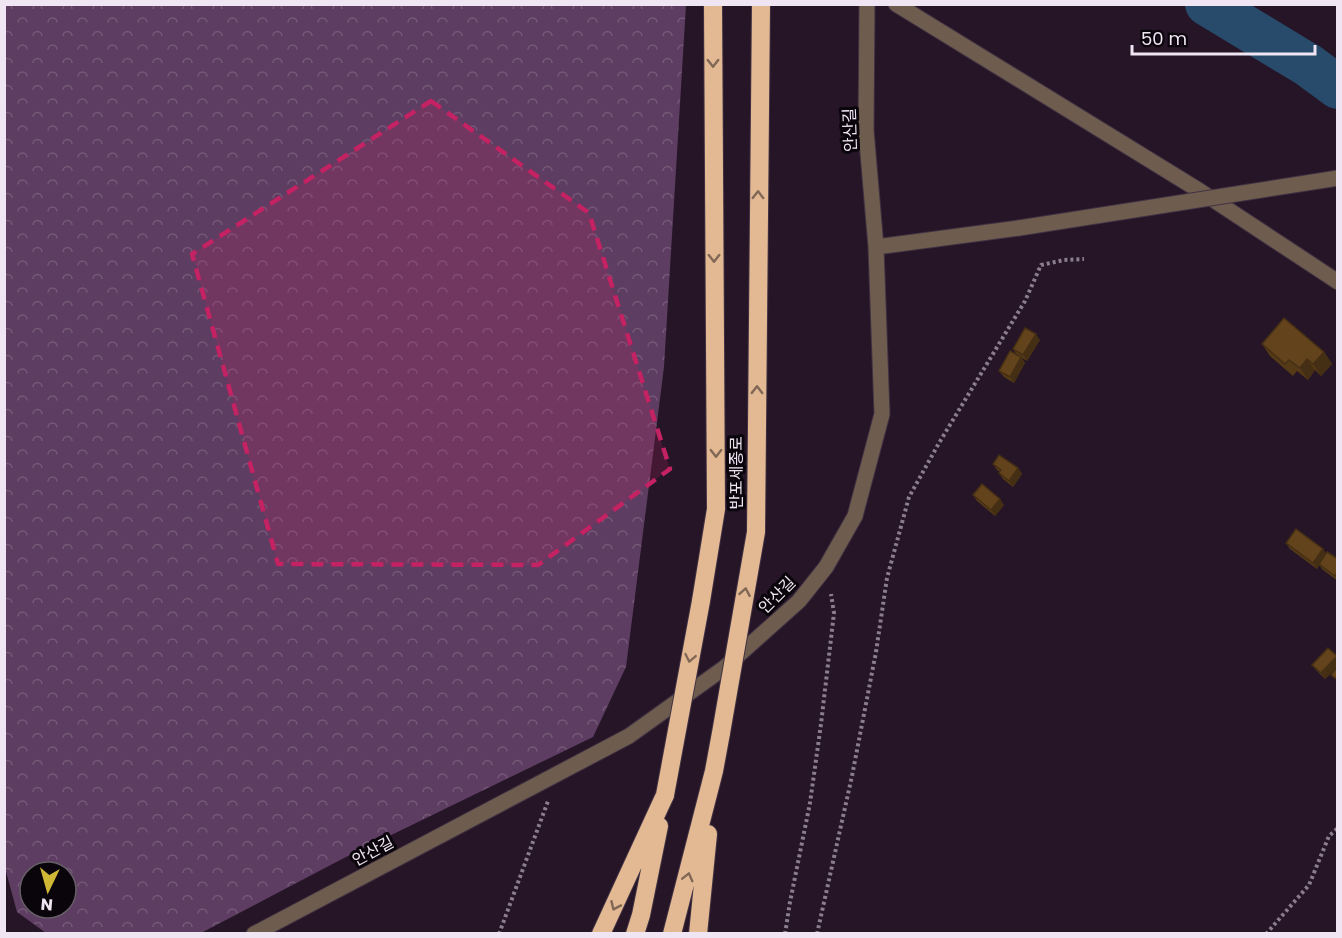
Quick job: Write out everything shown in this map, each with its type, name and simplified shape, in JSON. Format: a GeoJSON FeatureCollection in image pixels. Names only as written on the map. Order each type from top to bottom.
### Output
{"type":"FeatureCollection","features":[{"type":"Feature","properties":{"kind":"highway","name":"반포세종로"},"geometry":{"type":"LineString","coordinates":[[635,933],[641,915],[665,795],[716,509],[713,4]]}},
{"type":"Feature","properties":{"kind":"highway","name":"반포세종로"},"geometry":{"type":"LineString","coordinates":[[672,933],[714,771],[756,532],[761,4]]}},
{"type":"Feature","properties":{"kind":"highway"},"geometry":{"type":"LineString","coordinates":[[698,933],[714,771]]}},
{"type":"Feature","properties":{"kind":"highway"},"geometry":{"type":"LineString","coordinates":[[601,933],[665,795]]}},
{"type":"Feature","properties":{"kind":"street","name":"안산길"},"geometry":{"type":"LineString","coordinates":[[254,933],[629,735],[724,668],[800,601],[826,567],[855,516],[882,414],[876,247],[866,130],[867,4]]}},
{"type":"Feature","properties":{"kind":"street"},"geometry":{"type":"LineString","coordinates":[[896,4],[1200,191],[1338,282]]}},
{"type":"Feature","properties":{"kind":"street"},"geometry":{"type":"LineString","coordinates":[[876,247],[1019,228],[1338,178]]}},
{"type":"Feature","properties":{"kind":"path"},"geometry":{"type":"LineString","coordinates":[[817,933],[854,765],[876,652],[887,578],[909,497],[1025,301],[1041,265],[1084,258]]}},
{"type":"Feature","properties":{"kind":"path"},"geometry":{"type":"LineString","coordinates":[[785,933],[810,803],[834,613],[826,567]]}},
{"type":"Feature","properties":{"kind":"path"},"geometry":{"type":"LineString","coordinates":[[499,933],[559,772]]}},
{"type":"Feature","properties":{"kind":"path"},"geometry":{"type":"LineString","coordinates":[[1266,933],[1309,885],[1329,836],[1338,828]]}},
{"type":"Feature","properties":{"kind":"highlighted area"},"geometry":{"type":"Polygon","coordinates":[[[431,101],[589,213],[670,469],[538,565],[278,564],[192,254],[431,101]]]}},
{"type":"Feature","properties":{"kind":"green space"},"geometry":{"type":"Polygon","coordinates":[[[5,4],[686,5],[664,367],[626,667],[593,737],[344,858],[201,933],[46,933],[28,920],[78,920],[78,860],[18,860],[17,912],[5,868],[5,4]]]}},
{"type":"Feature","properties":{"kind":"building"},"geometry":{"type":"Polygon","coordinates":[[[1284,318],[1324,352],[1313,364],[1307,359],[1300,368],[1289,360],[1285,364],[1262,344],[1284,318]]]}},
{"type":"Feature","properties":{"kind":"building"},"geometry":{"type":"Polygon","coordinates":[[[1025,328],[1036,334],[1023,355],[1013,349],[1025,328]]]}},
{"type":"Feature","properties":{"kind":"building"},"geometry":{"type":"Polygon","coordinates":[[[1010,351],[1021,357],[1010,377],[999,371],[1010,351]]]}},
{"type":"Feature","properties":{"kind":"building"},"geometry":{"type":"Polygon","coordinates":[[[999,455],[1018,468],[1009,481],[993,464],[999,455]]]}},
{"type":"Feature","properties":{"kind":"building"},"geometry":{"type":"Polygon","coordinates":[[[982,484],[1000,499],[991,510],[973,495],[982,484]]]}},
{"type":"Feature","properties":{"kind":"building"},"geometry":{"type":"Polygon","coordinates":[[[1296,529],[1323,549],[1313,563],[1286,543],[1296,529]]]}},
{"type":"Feature","properties":{"kind":"building"},"geometry":{"type":"Polygon","coordinates":[[[1327,552],[1338,559],[1338,572],[1335,576],[1319,564],[1327,552]]]}},
{"type":"Feature","properties":{"kind":"building"},"geometry":{"type":"Polygon","coordinates":[[[1328,648],[1337,656],[1321,673],[1312,665],[1328,648]]]}},
{"type":"Feature","properties":{"kind":"building"},"geometry":{"type":"Polygon","coordinates":[[[1338,666],[1338,680],[1331,675],[1338,666]]]}},
{"type":"Feature","properties":{"kind":"waterway"},"geometry":{"type":"LineString","coordinates":[[1207,4],[1308,65],[1338,87]]}}]}
